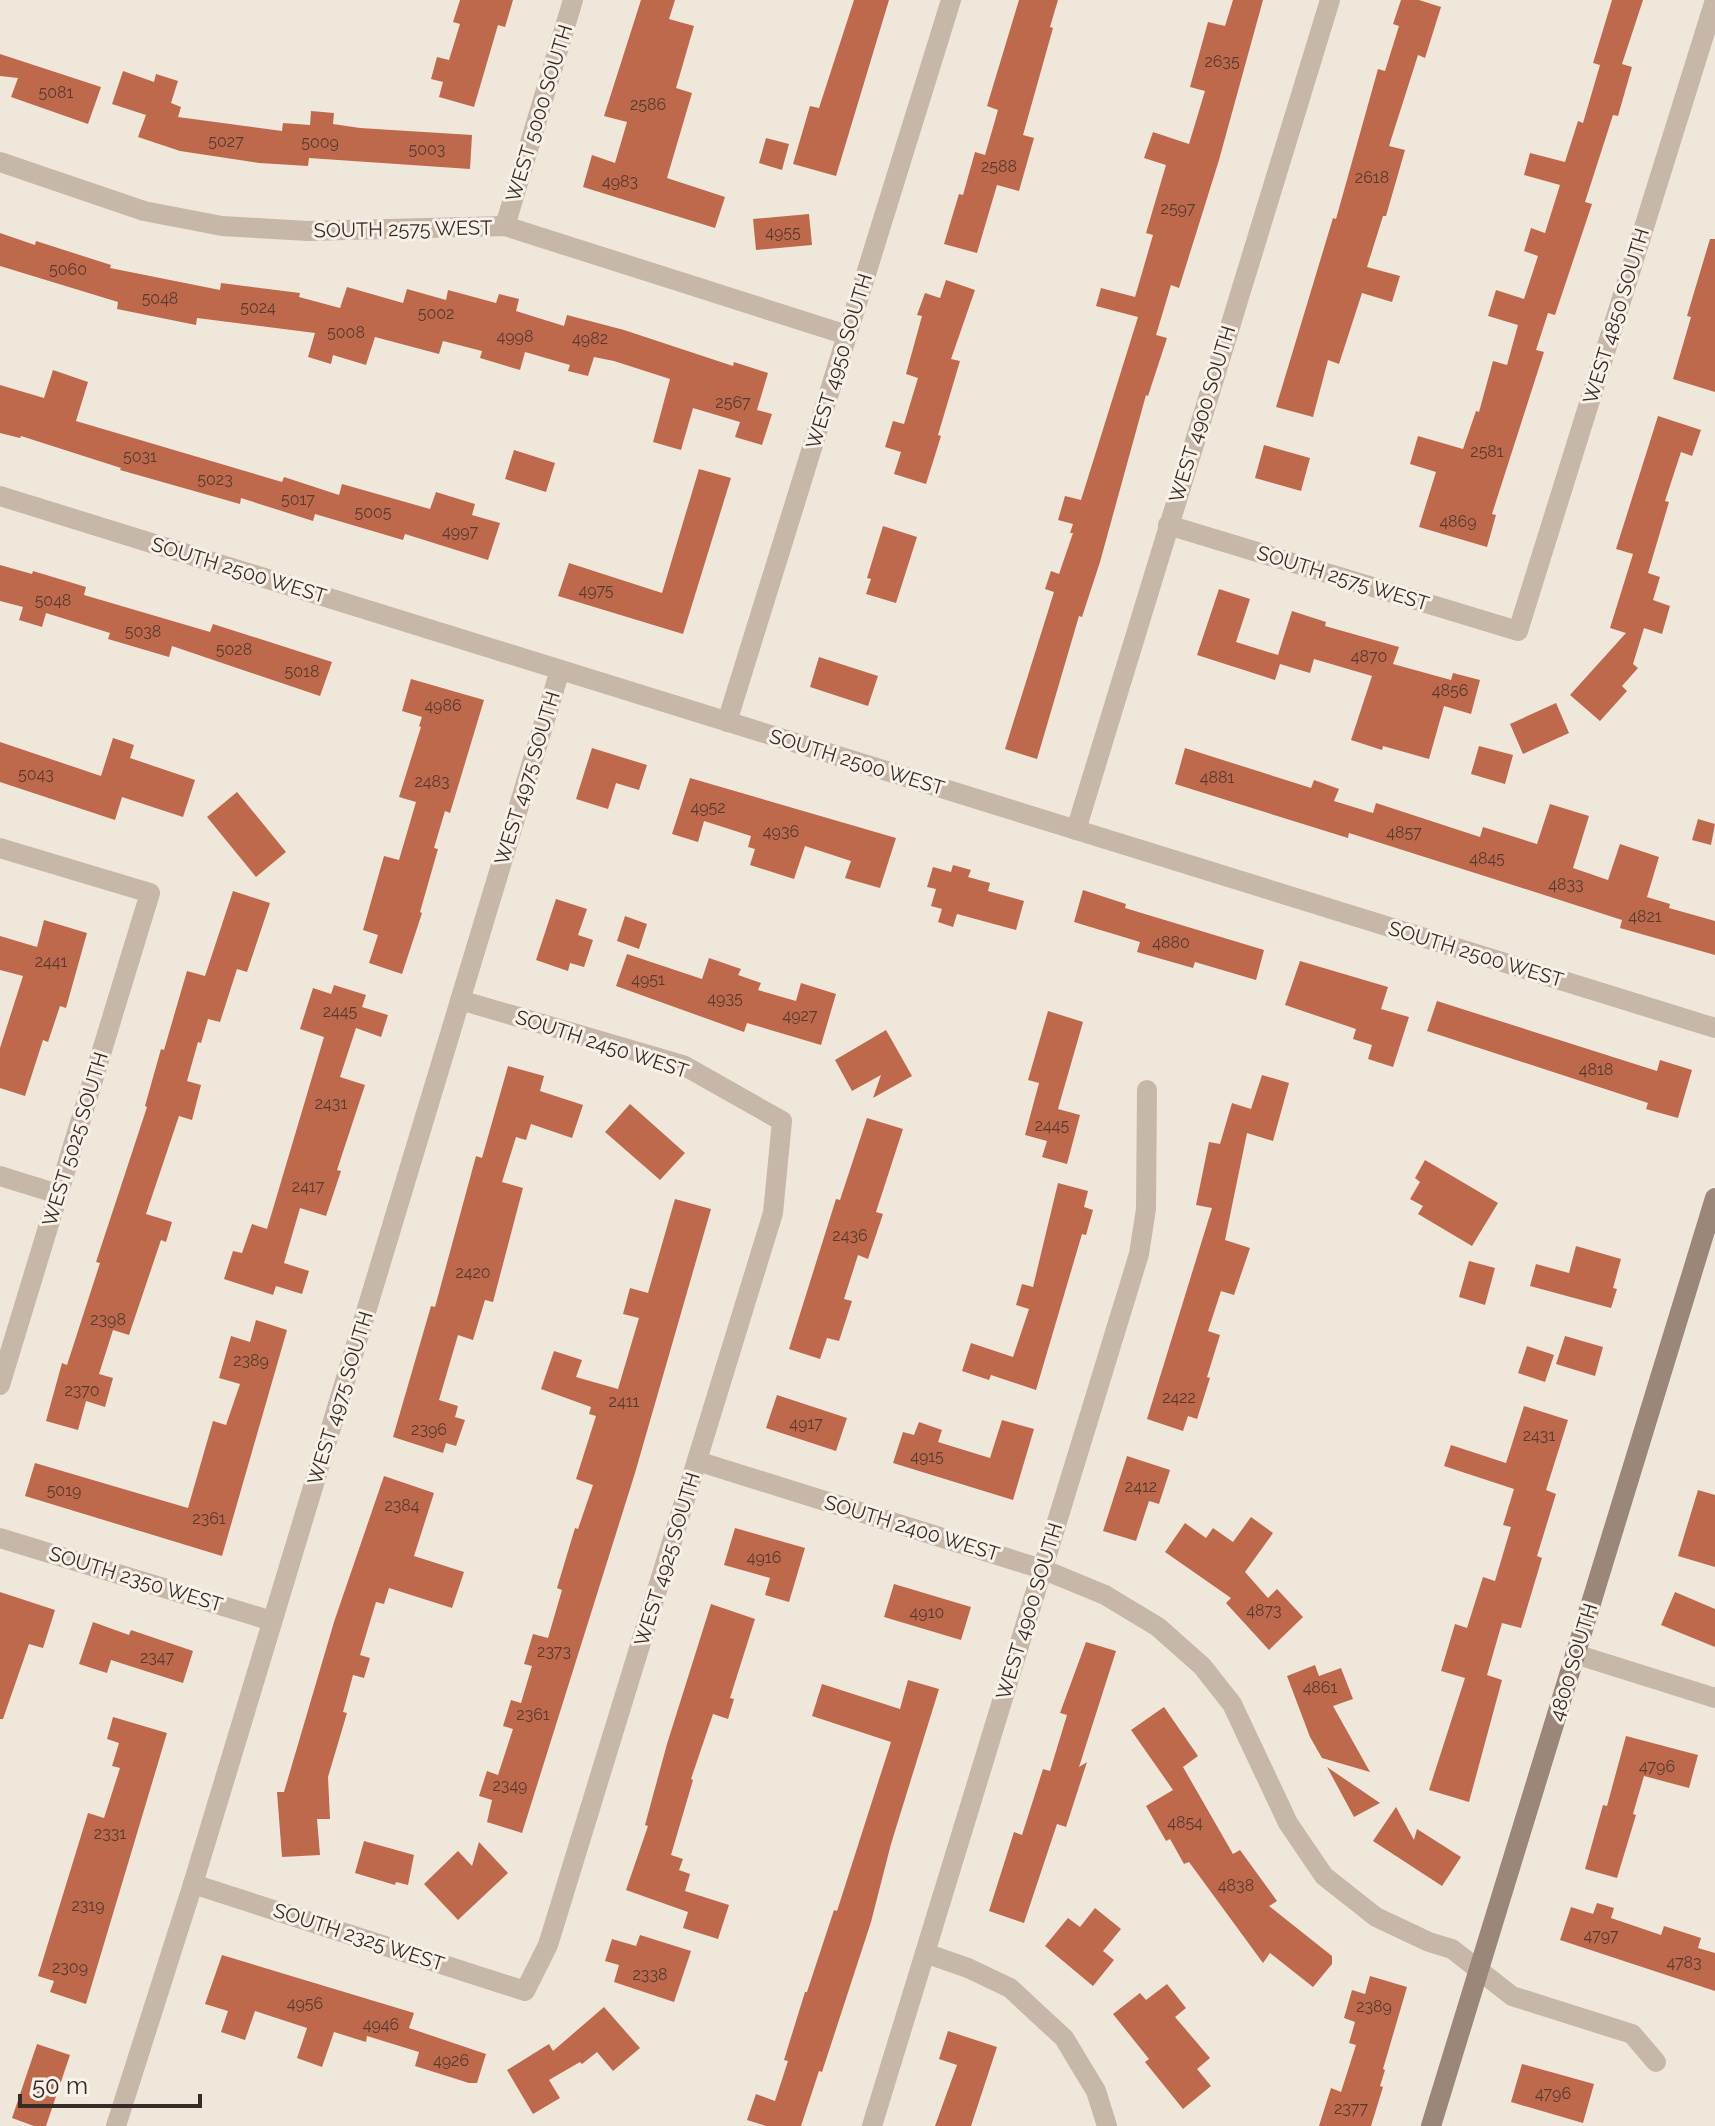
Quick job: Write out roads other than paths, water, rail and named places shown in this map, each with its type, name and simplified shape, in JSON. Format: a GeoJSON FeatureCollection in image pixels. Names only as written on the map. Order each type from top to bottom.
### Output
{"type":"FeatureCollection","features":[{"type":"Feature","properties":{"kind":"main road","name":"4800 SOUTH"},"geometry":{"type":"LineString","coordinates":[[1431,2126],[1715,1198]]}},
{"type":"Feature","properties":{"kind":"street","name":"WEST 5000 SOUTH"},"geometry":{"type":"LineString","coordinates":[[505,226],[573,0]]}},
{"type":"Feature","properties":{"kind":"street","name":"WEST 4950 SOUTH"},"geometry":{"type":"LineString","coordinates":[[727,722],[951,0]]}},
{"type":"Feature","properties":{"kind":"street","name":"WEST 4900 SOUTH"},"geometry":{"type":"LineString","coordinates":[[1076,830],[1330,0]]}},
{"type":"Feature","properties":{"kind":"street","name":"WEST 4850 SOUTH"},"geometry":{"type":"LineString","coordinates":[[1518,631],[1715,0]]}},
{"type":"Feature","properties":{"kind":"street","name":"SOUTH 2575 WEST"},"geometry":{"type":"LineString","coordinates":[[0,162],[144,211],[222,226],[308,231],[505,226],[847,335]]}},
{"type":"Feature","properties":{"kind":"street","name":"SOUTH 2500 WEST"},"geometry":{"type":"LineString","coordinates":[[0,496],[1715,1028]]}},
{"type":"Feature","properties":{"kind":"street","name":"SOUTH 2575 WEST"},"geometry":{"type":"LineString","coordinates":[[1168,525],[1518,631]]}},
{"type":"Feature","properties":{"kind":"street","name":"WEST 4975 SOUTH"},"geometry":{"type":"LineString","coordinates":[[116,2126],[193,1884],[560,670]]}},
{"type":"Feature","properties":{"kind":"street","name":"WEST 5025 SOUTH"},"geometry":{"type":"LineString","coordinates":[[0,848],[150,893],[0,1385]]}},
{"type":"Feature","properties":{"kind":"street","name":"SOUTH 2450 WEST"},"geometry":{"type":"LineString","coordinates":[[460,1000],[683,1065],[782,1121]]}},
{"type":"Feature","properties":{"kind":"street","name":"WEST 4900 SOUTH"},"geometry":{"type":"LineString","coordinates":[[872,2126],[1139,1254],[1146,1209],[1147,1090]]}},
{"type":"Feature","properties":{"kind":"street","name":"WEST 4925 SOUTH"},"geometry":{"type":"LineString","coordinates":[[525,1991],[548,1945],[773,1213],[782,1121]]}},
{"type":"Feature","properties":{"kind":"street"},"geometry":{"type":"LineString","coordinates":[[0,1176],[58,1194]]}},
{"type":"Feature","properties":{"kind":"street","name":"SOUTH 2400 WEST"},"geometry":{"type":"LineString","coordinates":[[697,1461],[1042,1569],[1105,1595],[1158,1627],[1202,1666],[1232,1704],[1288,1823],[1324,1876],[1376,1917],[1429,1942],[1452,1949],[1478,1971]]}},
{"type":"Feature","properties":{"kind":"street","name":"SOUTH 2350 WEST"},"geometry":{"type":"LineString","coordinates":[[0,1538],[272,1621]]}},
{"type":"Feature","properties":{"kind":"street"},"geometry":{"type":"LineString","coordinates":[[1575,1654],[1715,1698]]}},
{"type":"Feature","properties":{"kind":"street","name":"SOUTH 2325 WEST"},"geometry":{"type":"LineString","coordinates":[[193,1884],[525,1991]]}},
{"type":"Feature","properties":{"kind":"street"},"geometry":{"type":"LineString","coordinates":[[925,1953],[968,1968],[1010,1988],[1064,2038],[1096,2091],[1107,2126]]}},
{"type":"Feature","properties":{"kind":"street"},"geometry":{"type":"LineString","coordinates":[[1478,1971],[1512,1996],[1632,2034],[1656,2062]]}}]}
